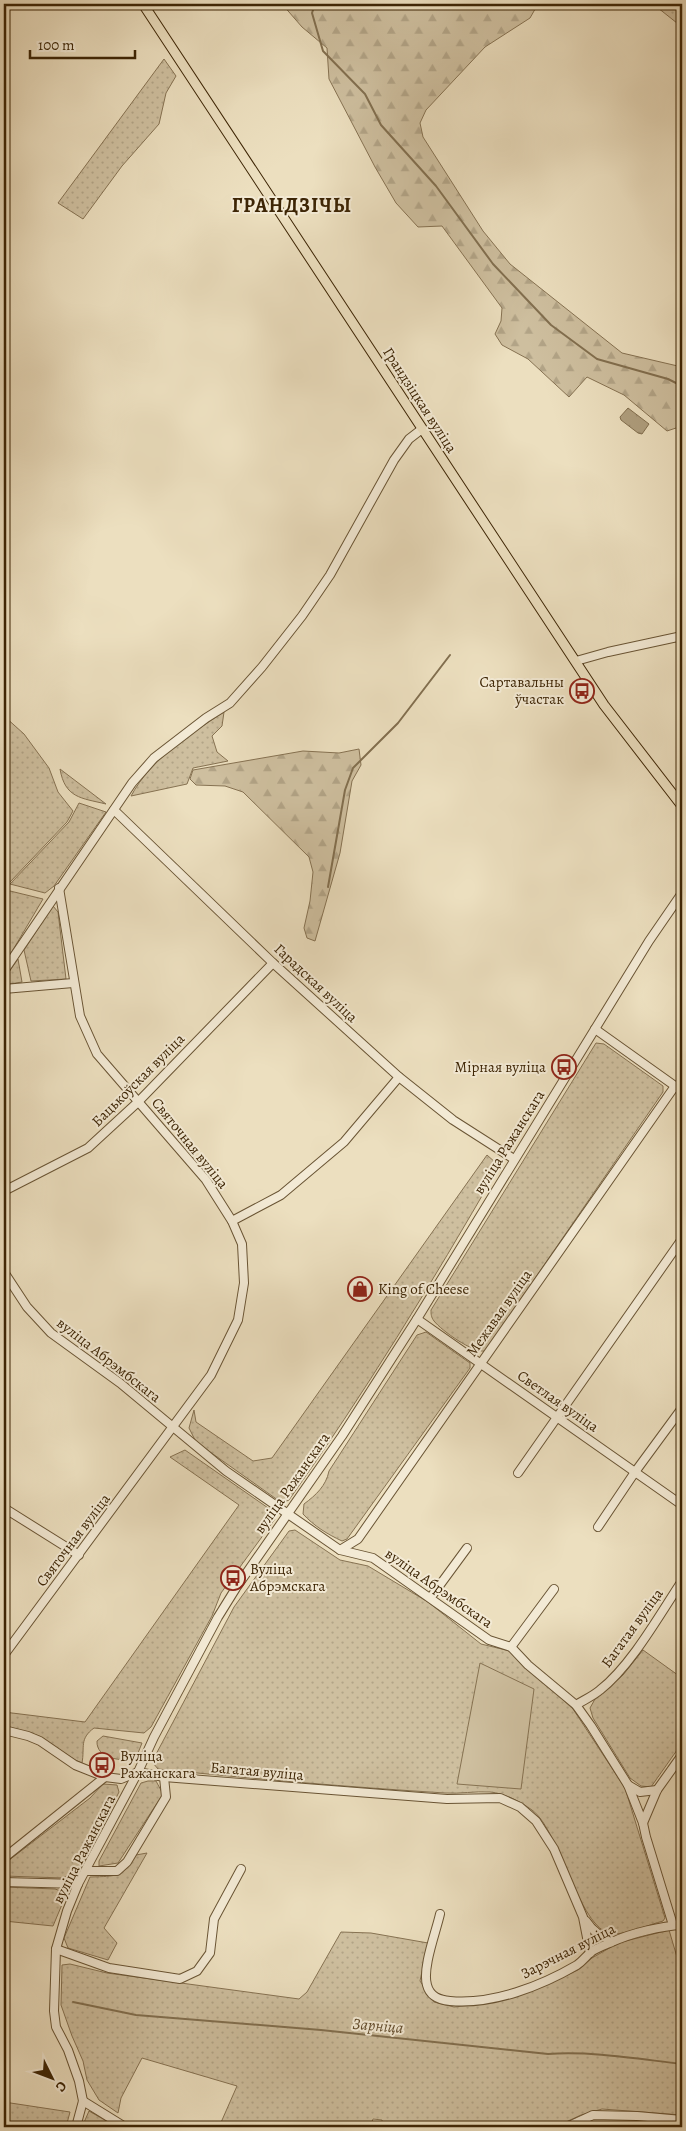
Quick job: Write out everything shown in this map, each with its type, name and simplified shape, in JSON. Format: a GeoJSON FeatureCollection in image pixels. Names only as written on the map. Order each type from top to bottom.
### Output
{"type":"FeatureCollection","features":[{"type":"Feature","properties":{"kind":"main road","name":"Грандзіцкая вуліца"},"geometry":{"type":"LineString","coordinates":[[143,4],[616,722],[682,806]]}},
{"type":"Feature","properties":{"kind":"street"},"geometry":{"type":"LineString","coordinates":[[4,971],[132,783],[154,758],[206,718],[230,703],[262,667],[302,616],[330,575],[394,460],[410,439],[422,429]]}},
{"type":"Feature","properties":{"kind":"street"},"geometry":{"type":"LineString","coordinates":[[576,661],[682,636]]}},
{"type":"Feature","properties":{"kind":"street","name":"Гарадская вуліца"},"geometry":{"type":"LineString","coordinates":[[114,810],[273,963],[398,1077],[453,1120],[514,1159]]}},
{"type":"Feature","properties":{"kind":"street","name":"Святочная вуліца"},"geometry":{"type":"LineString","coordinates":[[4,1655],[211,1375],[238,1320],[244,1282],[242,1244],[232,1221],[206,1180],[98,1054],[80,1016],[73,983],[59,888]]}},
{"type":"Feature","properties":{"kind":"street","name":"вуліца Ражанскага"},"geometry":{"type":"LineString","coordinates":[[76,2127],[83,2101],[79,2082],[68,2050],[56,2027],[54,2011],[56,1949],[67,1911],[78,1884],[218,1616],[342,1436],[417,1319],[649,941],[682,893]]}},
{"type":"Feature","properties":{"kind":"street","name":"Бацькоўская вуліца"},"geometry":{"type":"LineString","coordinates":[[4,1191],[88,1148],[138,1102],[273,963]]}},
{"type":"Feature","properties":{"kind":"street"},"geometry":{"type":"LineString","coordinates":[[4,988],[73,983]]}},
{"type":"Feature","properties":{"kind":"street"},"geometry":{"type":"LineString","coordinates":[[595,1029],[682,1091]]}},
{"type":"Feature","properties":{"kind":"street"},"geometry":{"type":"LineString","coordinates":[[232,1221],[281,1195],[344,1142],[398,1077]]}},
{"type":"Feature","properties":{"kind":"street","name":"Межавая вуліца"},"geometry":{"type":"LineString","coordinates":[[340,1550],[358,1538],[675,1086]]}},
{"type":"Feature","properties":{"kind":"street"},"geometry":{"type":"LineString","coordinates":[[518,1473],[682,1239]]}},
{"type":"Feature","properties":{"kind":"street","name":"вуліца Абрэмбскага"},"geometry":{"type":"LineString","coordinates":[[4,1272],[27,1308],[50,1333],[120,1384],[226,1471],[340,1550],[373,1558],[431,1597],[489,1640],[511,1647],[528,1665],[576,1704],[592,1726],[628,1785],[644,1823],[649,1847],[673,1925]]}},
{"type":"Feature","properties":{"kind":"street","name":"Светлая вуліца"},"geometry":{"type":"LineString","coordinates":[[417,1319],[682,1505]]}},
{"type":"Feature","properties":{"kind":"street"},"geometry":{"type":"LineString","coordinates":[[598,1527],[682,1408]]}},
{"type":"Feature","properties":{"kind":"street"},"geometry":{"type":"LineString","coordinates":[[4,1508],[79,1555]]}},
{"type":"Feature","properties":{"kind":"street"},"geometry":{"type":"LineString","coordinates":[[431,1597],[468,1548]]}},
{"type":"Feature","properties":{"kind":"street","name":"Багатая вуліца"},"geometry":{"type":"LineString","coordinates":[[576,1704],[600,1690],[615,1676],[639,1645],[682,1581]]}},
{"type":"Feature","properties":{"kind":"street"},"geometry":{"type":"LineString","coordinates":[[511,1647],[554,1589]]}},
{"type":"Feature","properties":{"kind":"street","name":"Багатая вуліца"},"geometry":{"type":"LineString","coordinates":[[4,1730],[40,1741],[75,1765],[105,1777],[121,1779],[138,1772],[164,1776],[447,1799],[500,1798],[520,1807],[536,1821],[554,1849],[583,1917]]}},
{"type":"Feature","properties":{"kind":"street"},"geometry":{"type":"LineString","coordinates":[[644,1823],[657,1790],[682,1755]]}},
{"type":"Feature","properties":{"kind":"street"},"geometry":{"type":"LineString","coordinates":[[86,1871],[117,1871],[127,1862],[166,1797],[164,1776]]}},
{"type":"Feature","properties":{"kind":"street"},"geometry":{"type":"LineString","coordinates":[[4,1858],[105,1777]]}},
{"type":"Feature","properties":{"kind":"street"},"geometry":{"type":"LineString","coordinates":[[628,1785],[640,1792],[657,1790]]}},
{"type":"Feature","properties":{"kind":"street"},"geometry":{"type":"LineString","coordinates":[[56,1949],[109,1968],[180,1979],[197,1970],[210,1953],[214,1918],[240,1870]]}},
{"type":"Feature","properties":{"kind":"street"},"geometry":{"type":"LineString","coordinates":[[4,1882],[78,1884]]}},
{"type":"Feature","properties":{"kind":"street","name":"Зарэчная вуліца"},"geometry":{"type":"LineString","coordinates":[[440,1914],[426,1979],[427,1987],[431,1994],[440,2000],[460,2002],[486,2000],[528,1988],[578,1964],[590,1953],[614,1941],[673,1925],[682,1925]]}},
{"type":"Feature","properties":{"kind":"street"},"geometry":{"type":"LineString","coordinates":[[583,1917],[591,1929],[600,1936],[614,1941]]}},
{"type":"Feature","properties":{"kind":"street"},"geometry":{"type":"LineString","coordinates":[[583,1917],[590,1953]]}},
{"type":"Feature","properties":{"kind":"street"},"geometry":{"type":"LineString","coordinates":[[83,2101],[124,2127]]}},
{"type":"Feature","properties":{"kind":"street"},"geometry":{"type":"LineString","coordinates":[[567,2127],[593,2115],[682,2120]]}},
{"type":"Feature","properties":{"kind":"green space"},"geometry":{"type":"Polygon","coordinates":[[[282,4],[538,4],[530,18],[485,47],[426,110],[420,123],[423,137],[483,231],[510,264],[622,353],[682,367],[682,426],[667,431],[624,395],[587,377],[569,397],[528,359],[502,345],[495,334],[501,321],[502,308],[442,226],[418,227],[396,203],[329,79],[327,48],[302,27],[282,4]]]}},
{"type":"Feature","properties":{"kind":"green space"},"geometry":{"type":"Polygon","coordinates":[[[653,4],[676,4],[682,10],[682,27],[653,4]]]}},
{"type":"Feature","properties":{"kind":"green space"},"geometry":{"type":"Polygon","coordinates":[[[164,59],[176,76],[166,93],[159,124],[122,166],[83,219],[58,203],[164,59]]]}},
{"type":"Feature","properties":{"kind":"green space"},"geometry":{"type":"Polygon","coordinates":[[[224,712],[222,726],[212,736],[217,752],[228,761],[193,768],[187,784],[131,796],[149,770],[160,759],[184,739],[224,712]]]}},
{"type":"Feature","properties":{"kind":"green space"},"geometry":{"type":"Polygon","coordinates":[[[4,716],[24,734],[49,768],[58,792],[73,811],[67,822],[10,882],[4,881],[4,716]]]}},
{"type":"Feature","properties":{"kind":"green space"},"geometry":{"type":"Polygon","coordinates":[[[359,749],[361,765],[352,781],[340,853],[315,941],[307,938],[304,928],[310,901],[313,872],[309,857],[243,792],[225,786],[196,785],[190,779],[193,770],[303,751],[339,753],[359,749]]]}},
{"type":"Feature","properties":{"kind":"green space"},"geometry":{"type":"Polygon","coordinates":[[[60,769],[106,804],[82,798],[70,791],[62,779],[60,769]]]}},
{"type":"Feature","properties":{"kind":"green space"},"geometry":{"type":"Polygon","coordinates":[[[79,803],[106,812],[54,886],[45,893],[10,884],[69,822],[79,803]]]}},
{"type":"Feature","properties":{"kind":"green space"},"geometry":{"type":"Polygon","coordinates":[[[6,890],[43,899],[4,965],[4,892],[6,890]]]}},
{"type":"Feature","properties":{"kind":"green space"},"geometry":{"type":"Polygon","coordinates":[[[53,906],[58,912],[66,979],[31,981],[24,950],[53,906]]]}},
{"type":"Feature","properties":{"kind":"green space"},"geometry":{"type":"Polygon","coordinates":[[[18,959],[22,982],[4,985],[4,979],[18,959]]]}},
{"type":"Feature","properties":{"kind":"green space"},"geometry":{"type":"Polygon","coordinates":[[[596,1043],[604,1044],[663,1086],[663,1092],[485,1351],[473,1349],[438,1325],[432,1318],[431,1310],[596,1043]]]}},
{"type":"Feature","properties":{"kind":"green space"},"geometry":{"type":"Polygon","coordinates":[[[487,1155],[496,1163],[497,1170],[397,1338],[289,1500],[282,1503],[196,1442],[189,1428],[194,1410],[196,1422],[253,1461],[272,1458],[487,1155]]]}},
{"type":"Feature","properties":{"kind":"green space"},"geometry":{"type":"Polygon","coordinates":[[[426,1332],[470,1363],[470,1368],[347,1539],[342,1541],[331,1536],[307,1518],[303,1514],[304,1504],[323,1486],[329,1471],[417,1335],[426,1332]]]}},
{"type":"Feature","properties":{"kind":"green space"},"geometry":{"type":"Polygon","coordinates":[[[185,1450],[271,1510],[275,1519],[221,1593],[212,1616],[151,1727],[144,1733],[94,1728],[84,1740],[82,1763],[39,1736],[4,1726],[4,1712],[85,1722],[239,1505],[170,1457],[185,1450]]]}},
{"type":"Feature","properties":{"kind":"green space"},"geometry":{"type":"Polygon","coordinates":[[[295,1530],[340,1560],[368,1566],[428,1602],[481,1644],[510,1651],[573,1709],[625,1788],[665,1918],[663,1921],[633,1931],[615,1934],[603,1930],[591,1918],[581,1901],[542,1821],[528,1807],[501,1794],[373,1788],[158,1769],[153,1763],[154,1758],[234,1607],[289,1531],[295,1530]]]}},
{"type":"Feature","properties":{"kind":"green space"},"geometry":{"type":"Polygon","coordinates":[[[643,1650],[682,1678],[682,1743],[651,1787],[641,1786],[630,1778],[593,1718],[590,1708],[595,1699],[623,1675],[643,1650]]]}},
{"type":"Feature","properties":{"kind":"green space"},"geometry":{"type":"Polygon","coordinates":[[[480,1663],[534,1689],[521,1789],[457,1784],[480,1663]]]}},
{"type":"Feature","properties":{"kind":"green space"},"geometry":{"type":"Polygon","coordinates":[[[103,1736],[142,1743],[136,1758],[124,1760],[105,1755],[98,1747],[97,1741],[103,1736]]]}},
{"type":"Feature","properties":{"kind":"green space"},"geometry":{"type":"Polygon","coordinates":[[[156,1781],[163,1794],[118,1863],[99,1866],[99,1861],[141,1783],[156,1781]]]}},
{"type":"Feature","properties":{"kind":"green space"},"geometry":{"type":"Polygon","coordinates":[[[103,1784],[117,1785],[119,1792],[81,1868],[63,1878],[4,1876],[4,1864],[90,1798],[103,1784]]]}},
{"type":"Feature","properties":{"kind":"green space"},"geometry":{"type":"Polygon","coordinates":[[[147,1853],[104,1928],[117,1943],[108,1960],[68,1948],[64,1938],[90,1877],[117,1874],[126,1868],[136,1855],[147,1853]]]}},
{"type":"Feature","properties":{"kind":"green space"},"geometry":{"type":"Polygon","coordinates":[[[4,1887],[55,1889],[61,1891],[66,1895],[53,1926],[4,1921],[4,1887]]]}},
{"type":"Feature","properties":{"kind":"green space"},"geometry":{"type":"Polygon","coordinates":[[[669,1930],[682,1974],[682,2115],[602,2109],[581,2115],[555,2127],[383,2127],[382,2120],[373,2119],[370,2127],[219,2127],[237,2086],[142,2058],[121,2098],[118,2113],[99,2100],[87,2080],[83,2061],[61,2005],[62,1965],[70,1964],[107,1973],[299,1999],[307,1992],[341,1932],[371,1933],[428,1943],[420,1981],[434,2002],[454,2007],[482,2004],[532,1991],[578,1970],[592,1958],[618,1943],[669,1930]]]}},
{"type":"Feature","properties":{"kind":"green space"},"geometry":{"type":"Polygon","coordinates":[[[4,2102],[70,2112],[66,2127],[4,2127],[4,2102]]]}},
{"type":"Feature","properties":{"kind":"green space"},"geometry":{"type":"Polygon","coordinates":[[[89,2111],[117,2127],[82,2127],[89,2111]]]}},
{"type":"Feature","properties":{"kind":"water"},"geometry":{"type":"Polygon","coordinates":[[[628,408],[649,424],[642,434],[621,420],[620,417],[628,408]]]}},
{"type":"Feature","properties":{"kind":"waterway"},"geometry":{"type":"LineString","coordinates":[[315,4],[312,13],[323,51],[365,94],[381,125],[436,186],[493,264],[551,325],[597,359],[668,379],[682,386]]}},
{"type":"Feature","properties":{"kind":"waterway"},"geometry":{"type":"LineString","coordinates":[[328,887],[345,790],[353,768],[398,723],[450,655]]}},
{"type":"Feature","properties":{"kind":"waterway","name":"Зарніца"},"geometry":{"type":"LineString","coordinates":[[73,2002],[136,2015],[321,2030],[548,2054],[599,2055],[682,2064]]}},
{"type":"Feature","properties":{"kind":"place","name":"Сартавальны ўчастак"},"geometry":{"type":"Point","coordinates":[582,691]}},
{"type":"Feature","properties":{"kind":"place","name":"Мірная вуліца"},"geometry":{"type":"Point","coordinates":[564,1067]}},
{"type":"Feature","properties":{"kind":"place","name":"King of Cheese"},"geometry":{"type":"Point","coordinates":[360,1289]}},
{"type":"Feature","properties":{"kind":"place","name":"Вуліца Абрэмскага"},"geometry":{"type":"Point","coordinates":[233,1578]}},
{"type":"Feature","properties":{"kind":"place","name":"Вуліца Ражанскага"},"geometry":{"type":"Point","coordinates":[102,1765]}},
{"type":"Feature","properties":{"kind":"district","name":"ГРАНДЗІЧЫ"},"geometry":{"type":"Point","coordinates":[292,205]}}]}
